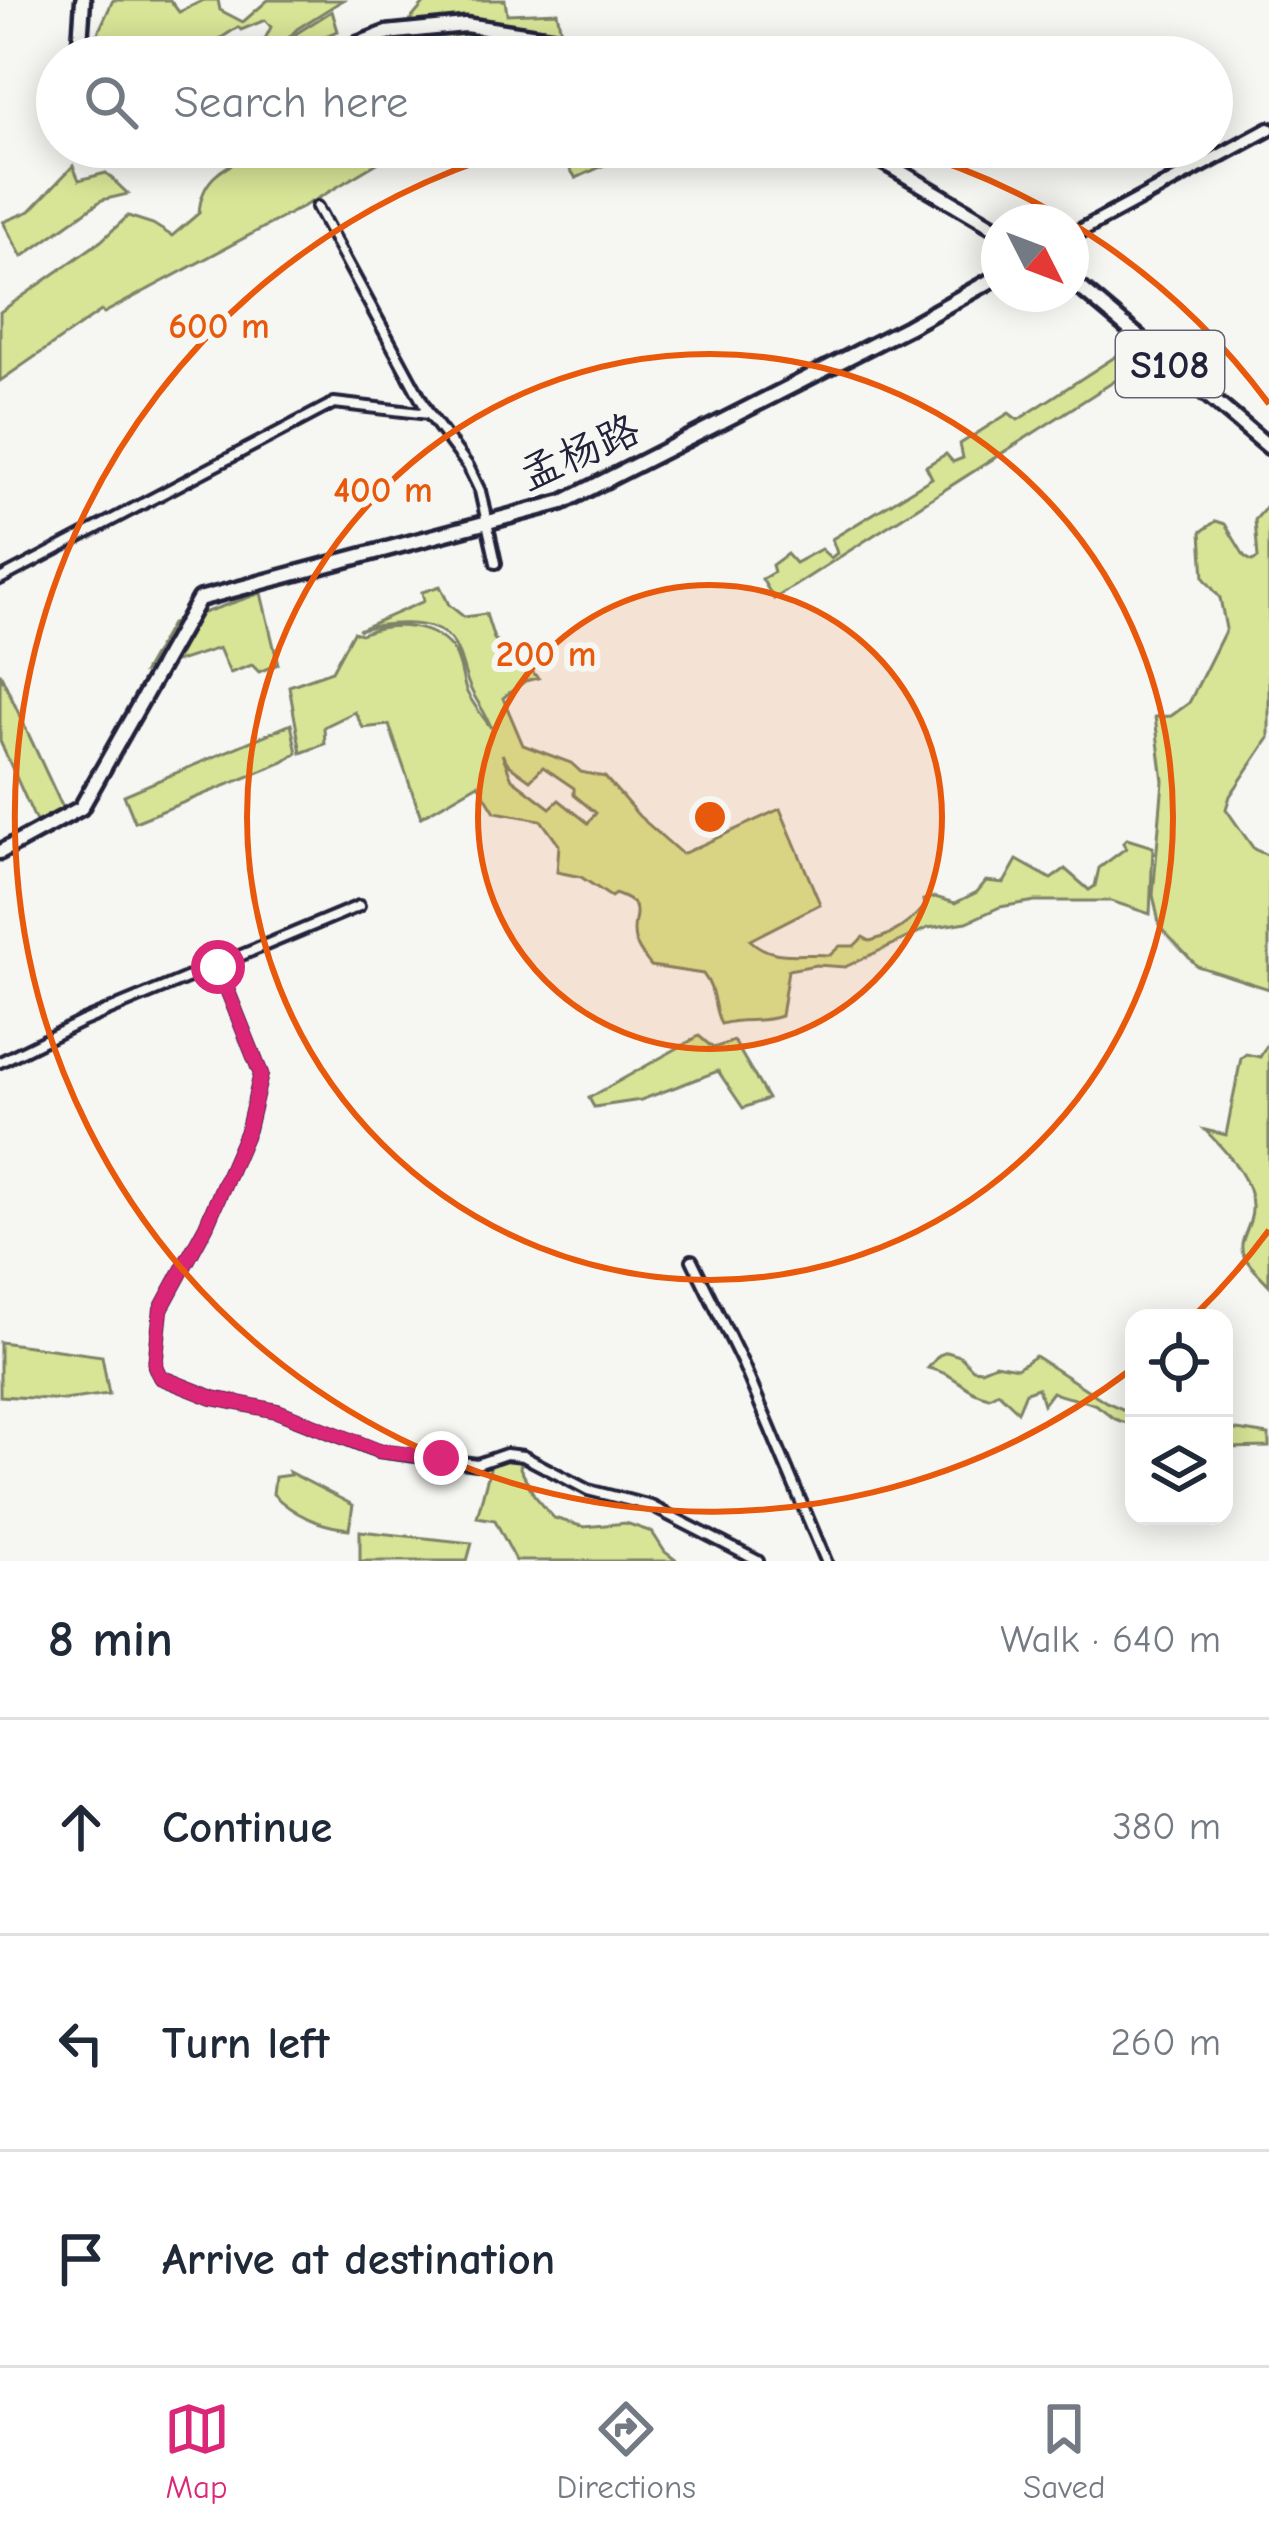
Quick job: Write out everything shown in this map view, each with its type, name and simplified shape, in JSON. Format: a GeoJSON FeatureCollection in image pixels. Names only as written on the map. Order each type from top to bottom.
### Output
{"type":"FeatureCollection","features":[{"type":"Feature","properties":{"kind":"main road"},"geometry":{"type":"LineString","coordinates":[[80,36],[83,0]]}},
{"type":"Feature","properties":{"kind":"main road"},"geometry":{"type":"LineString","coordinates":[[378,36],[465,25],[538,36]]}},
{"type":"Feature","properties":{"kind":"main road"},"geometry":{"type":"LineString","coordinates":[[894,168],[981,219]]}},
{"type":"Feature","properties":{"kind":"main road","name":"孟杨路"},"geometry":{"type":"LineString","coordinates":[[0,852],[81,808],[199,599],[563,502],[981,286]]}},
{"type":"Feature","properties":{"kind":"main road","name":"S108"},"geometry":{"type":"LineString","coordinates":[[1089,295],[1269,447]]}},
{"type":"Feature","properties":{"kind":"street"},"geometry":{"type":"LineString","coordinates":[[1233,148],[1269,129]]}},
{"type":"Feature","properties":{"kind":"street"},"geometry":{"type":"LineString","coordinates":[[1089,226],[1197,168]]}},
{"type":"Feature","properties":{"kind":"street"},"geometry":{"type":"LineString","coordinates":[[317,207],[429,414],[468,466],[480,491],[496,563]]}},
{"type":"Feature","properties":{"kind":"street"},"geometry":{"type":"LineString","coordinates":[[0,579],[334,403],[429,414]]}},
{"type":"Feature","properties":{"kind":"street"},"geometry":{"type":"LineString","coordinates":[[0,1062],[81,1022],[359,907]]}},
{"type":"Feature","properties":{"kind":"street"},"geometry":{"type":"LineString","coordinates":[[218,967],[261,1074],[248,1129],[206,1226],[161,1309],[155,1366],[160,1377],[213,1398],[277,1411],[379,1451],[477,1464],[506,1454],[523,1456],[588,1490],[651,1506],[758,1561]]}},
{"type":"Feature","properties":{"kind":"street"},"geometry":{"type":"LineString","coordinates":[[692,1260],[743,1364],[826,1561]]}},
{"type":"Feature","properties":{"kind":"green space"},"geometry":{"type":"Polygon","coordinates":[[[113,0],[170,0],[179,12],[204,0],[218,0],[220,10],[243,22],[268,0],[343,0],[290,36],[266,36],[271,27],[265,20],[224,36],[97,36],[113,0]]]}},
{"type":"Feature","properties":{"kind":"green space"},"geometry":{"type":"Polygon","coordinates":[[[427,0],[505,0],[507,14],[557,12],[562,36],[458,23],[399,33],[427,0]]]}},
{"type":"Feature","properties":{"kind":"green space"},"geometry":{"type":"Polygon","coordinates":[[[332,11],[338,31],[325,36],[294,36],[332,11]]]}},
{"type":"Feature","properties":{"kind":"green space"},"geometry":{"type":"Polygon","coordinates":[[[445,31],[507,36],[411,36],[445,31]]]}},
{"type":"Feature","properties":{"kind":"green space"},"geometry":{"type":"Polygon","coordinates":[[[71,168],[79,180],[106,173],[128,194],[102,200],[22,257],[3,222],[30,211],[71,168]]]}},
{"type":"Feature","properties":{"kind":"green space"},"geometry":{"type":"Polygon","coordinates":[[[226,168],[369,168],[101,311],[0,381],[0,312],[101,241],[128,216],[172,236],[199,213],[212,179],[226,168]]]}},
{"type":"Feature","properties":{"kind":"green space"},"geometry":{"type":"Polygon","coordinates":[[[569,168],[598,168],[576,178],[569,168]]]}},
{"type":"Feature","properties":{"kind":"green space"},"geometry":{"type":"Polygon","coordinates":[[[1130,338],[1154,356],[774,599],[762,579],[787,554],[795,563],[821,549],[831,558],[837,553],[832,539],[932,478],[926,466],[946,454],[953,462],[963,458],[960,444],[1009,413],[1018,420],[1124,351],[1123,343],[1130,338]]]}},
{"type":"Feature","properties":{"kind":"green space"},"geometry":{"type":"Polygon","coordinates":[[[1269,504],[1269,738],[1226,809],[1254,849],[1269,856],[1269,989],[1197,966],[1160,927],[1153,895],[1163,781],[1155,717],[1171,716],[1189,703],[1226,629],[1220,598],[1204,578],[1201,532],[1216,521],[1225,524],[1252,561],[1258,558],[1255,520],[1269,504]]]}},
{"type":"Feature","properties":{"kind":"green space"},"geometry":{"type":"Polygon","coordinates":[[[440,586],[449,605],[464,617],[486,614],[494,639],[506,647],[508,662],[528,668],[538,678],[525,681],[503,698],[523,745],[571,763],[581,772],[605,777],[682,854],[780,809],[820,904],[750,940],[768,951],[830,955],[863,937],[877,939],[912,918],[924,906],[923,900],[935,897],[955,903],[977,892],[986,881],[1004,883],[1017,860],[1051,879],[1065,869],[1089,890],[1095,886],[1099,868],[1126,848],[1127,839],[1153,847],[1150,914],[1111,901],[1035,901],[1000,907],[967,922],[928,928],[845,967],[788,970],[781,1016],[721,1024],[703,974],[651,966],[644,957],[635,940],[632,903],[615,894],[611,897],[581,877],[557,872],[559,845],[541,820],[495,812],[478,784],[421,817],[389,725],[363,728],[355,712],[324,727],[325,744],[301,753],[289,686],[332,671],[353,632],[385,627],[425,630],[447,643],[457,657],[468,695],[491,728],[457,650],[443,633],[407,624],[358,630],[424,601],[422,592],[440,586]],[[502,754],[512,779],[550,808],[559,800],[588,823],[596,813],[574,795],[574,788],[543,767],[530,780],[502,754]]]}},
{"type":"Feature","properties":{"kind":"green space"},"geometry":{"type":"Polygon","coordinates":[[[261,593],[278,664],[259,672],[252,665],[230,673],[219,648],[144,672],[171,624],[261,593]]]}},
{"type":"Feature","properties":{"kind":"green space"},"geometry":{"type":"Polygon","coordinates":[[[0,673],[68,819],[43,837],[0,741],[0,673]]]}},
{"type":"Feature","properties":{"kind":"green space"},"geometry":{"type":"Polygon","coordinates":[[[291,724],[297,753],[284,762],[135,822],[124,795],[291,724]]]}},
{"type":"Feature","properties":{"kind":"green space"},"geometry":{"type":"Polygon","coordinates":[[[699,1036],[713,1048],[734,1041],[768,1099],[743,1108],[718,1071],[641,1100],[594,1107],[589,1098],[699,1036]]]}},
{"type":"Feature","properties":{"kind":"green space"},"geometry":{"type":"Polygon","coordinates":[[[1269,1042],[1269,1285],[1242,1252],[1252,1208],[1246,1183],[1232,1159],[1205,1130],[1226,1135],[1241,1058],[1246,1054],[1260,1057],[1269,1042]]]}},
{"type":"Feature","properties":{"kind":"green space"},"geometry":{"type":"Polygon","coordinates":[[[0,1342],[102,1356],[109,1394],[64,1400],[0,1396],[0,1342]]]}},
{"type":"Feature","properties":{"kind":"green space"},"geometry":{"type":"Polygon","coordinates":[[[939,1355],[960,1356],[973,1369],[981,1370],[995,1364],[1017,1368],[1035,1356],[1125,1410],[1125,1422],[1091,1403],[1052,1392],[1043,1404],[1038,1388],[1026,1392],[1018,1411],[998,1392],[989,1397],[980,1394],[928,1368],[939,1355]]]}},
{"type":"Feature","properties":{"kind":"green space"},"geometry":{"type":"Polygon","coordinates":[[[1233,1429],[1269,1435],[1269,1447],[1233,1448],[1233,1429]]]}},
{"type":"Feature","properties":{"kind":"green space"},"geometry":{"type":"Polygon","coordinates":[[[522,1459],[520,1468],[534,1495],[554,1518],[584,1527],[626,1523],[652,1532],[677,1561],[516,1561],[495,1520],[477,1517],[492,1461],[522,1459]]]}},
{"type":"Feature","properties":{"kind":"green space"},"geometry":{"type":"Polygon","coordinates":[[[289,1472],[353,1505],[349,1529],[308,1518],[273,1494],[275,1477],[289,1472]]]}},
{"type":"Feature","properties":{"kind":"green space"},"geometry":{"type":"Polygon","coordinates":[[[360,1531],[472,1543],[467,1561],[360,1561],[360,1531]]]}},
{"type":"Feature","properties":{"kind":"route"},"geometry":{"type":"LineString","coordinates":[[218,967],[261,1074],[248,1129],[234,1162],[161,1309],[155,1366],[160,1377],[177,1387],[277,1411],[379,1451],[441,1458]]}}]}
